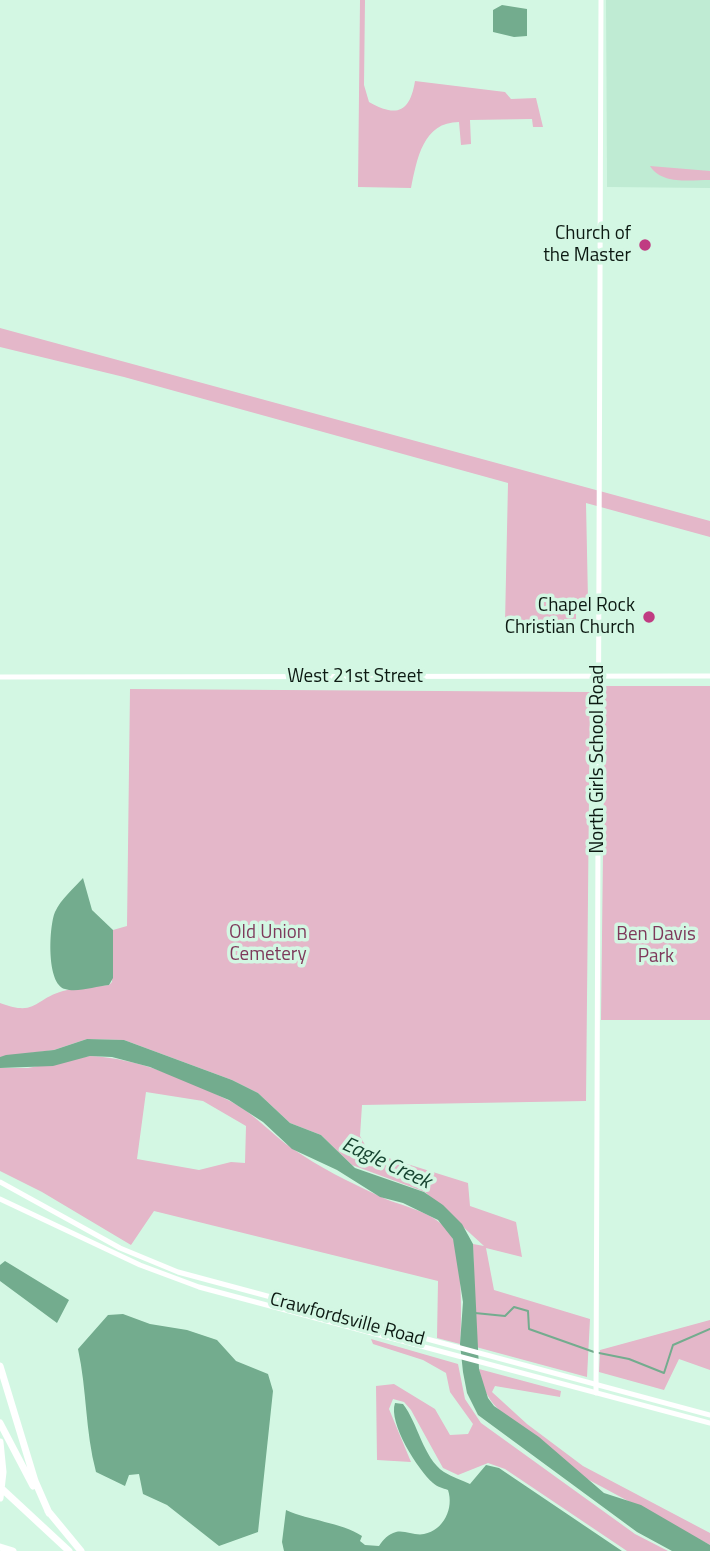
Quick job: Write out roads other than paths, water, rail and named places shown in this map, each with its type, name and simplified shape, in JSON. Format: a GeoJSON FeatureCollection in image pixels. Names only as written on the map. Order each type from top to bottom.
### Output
{"type":"FeatureCollection","features":[{"type":"Feature","properties":{"kind":"highway"},"geometry":{"type":"LineString","coordinates":[[0,1366],[35,1481],[50,1513]]}},
{"type":"Feature","properties":{"kind":"highway"},"geometry":{"type":"LineString","coordinates":[[0,1423],[50,1513],[81,1551]]}},
{"type":"Feature","properties":{"kind":"highway"},"geometry":{"type":"LineString","coordinates":[[0,1442],[0,1498]]}},
{"type":"Feature","properties":{"kind":"highway"},"geometry":{"type":"LineString","coordinates":[[0,1488],[69,1551]]}},
{"type":"Feature","properties":{"kind":"highway"},"geometry":{"type":"LineString","coordinates":[[0,1547],[13,1551]]}},
{"type":"Feature","properties":{"kind":"main road","name":"North Girls School Road"},"geometry":{"type":"LineString","coordinates":[[596,1393],[601,0]]}},
{"type":"Feature","properties":{"kind":"main road","name":"West 21st Street"},"geometry":{"type":"LineString","coordinates":[[0,677],[710,676]]}},
{"type":"Feature","properties":{"kind":"main road","name":"Crawfordsville Road"},"geometry":{"type":"LineString","coordinates":[[0,1182],[120,1248],[178,1272],[710,1415]]}},
{"type":"Feature","properties":{"kind":"main road","name":"Crawfordsville Road"},"geometry":{"type":"LineString","coordinates":[[0,1199],[135,1263],[188,1283],[710,1423]]}},
{"type":"Feature","properties":{"kind":"waterway"},"geometry":{"type":"LineString","coordinates":[[475,1313],[505,1316],[514,1307],[528,1311],[529,1329],[594,1352]]}},
{"type":"Feature","properties":{"kind":"waterway"},"geometry":{"type":"LineString","coordinates":[[599,1353],[629,1359],[664,1373],[673,1345],[710,1329]]}},
{"type":"Feature","properties":{"kind":"place","name":"Church of the Master"},"geometry":{"type":"Point","coordinates":[645,245]}},
{"type":"Feature","properties":{"kind":"place","name":"Chapel Rock Christian Church"},"geometry":{"type":"Point","coordinates":[649,617]}},
{"type":"Feature","properties":{"kind":"park label","name":"Old Union Cemetery"},"geometry":{"type":"Point","coordinates":[268,944]}},
{"type":"Feature","properties":{"kind":"park label","name":"Ben Davis Park"},"geometry":{"type":"Point","coordinates":[656,946]}},
{"type":"Feature","properties":{"kind":"water label","name":"Eagle Creek"},"geometry":{"type":"Point","coordinates":[386,1164]}}]}
